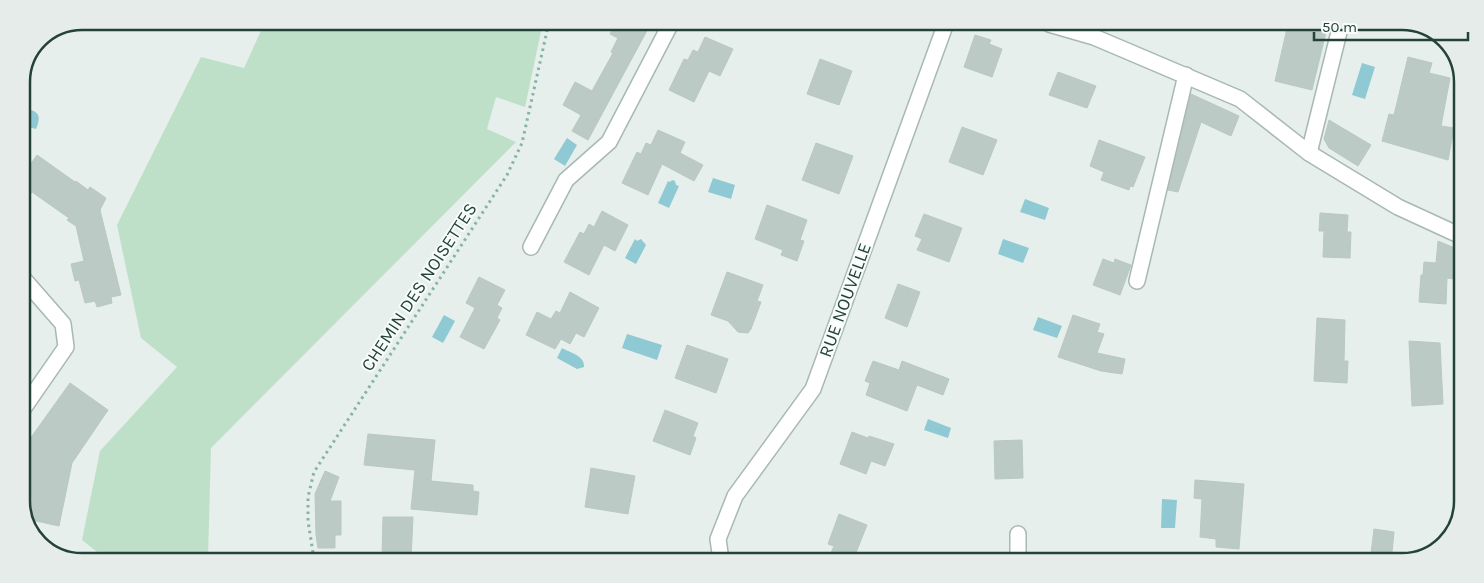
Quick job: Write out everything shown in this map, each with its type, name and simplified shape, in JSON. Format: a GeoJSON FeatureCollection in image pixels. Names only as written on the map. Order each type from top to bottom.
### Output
{"type":"FeatureCollection","features":[{"type":"Feature","properties":{"kind":"street"},"geometry":{"type":"LineString","coordinates":[[532,247],[566,180],[609,142],[667,30]]}},
{"type":"Feature","properties":{"kind":"street","name":"RUE NOUVELLE"},"geometry":{"type":"LineString","coordinates":[[720,553],[718,538],[735,496],[813,389],[943,30]]}},
{"type":"Feature","properties":{"kind":"street"},"geometry":{"type":"LineString","coordinates":[[1070,30],[1094,37],[1240,99],[1309,153],[1398,207],[1454,232]]}},
{"type":"Feature","properties":{"kind":"street"},"geometry":{"type":"LineString","coordinates":[[1309,153],[1340,30]]}},
{"type":"Feature","properties":{"kind":"street"},"geometry":{"type":"LineString","coordinates":[[1137,281],[1186,75]]}},
{"type":"Feature","properties":{"kind":"street"},"geometry":{"type":"LineString","coordinates":[[30,286],[63,324],[66,347],[30,399]]}},
{"type":"Feature","properties":{"kind":"street"},"geometry":{"type":"LineString","coordinates":[[1018,534],[1018,553]]}},
{"type":"Feature","properties":{"kind":"path","name":"CHEMIN DES NOISETTES"},"geometry":{"type":"LineString","coordinates":[[313,553],[308,521],[308,497],[314,472],[507,175],[524,136],[547,30]]}},
{"type":"Feature","properties":{"kind":"green space"},"geometry":{"type":"Polygon","coordinates":[[[261,30],[541,30],[525,107],[496,97],[487,129],[516,142],[211,448],[208,553],[98,553],[82,540],[100,451],[177,367],[141,338],[117,225],[201,57],[244,68],[261,30]]]}},
{"type":"Feature","properties":{"kind":"water"},"geometry":{"type":"Polygon","coordinates":[[[1362,63],[1375,67],[1365,99],[1352,95],[1362,63]]]}},
{"type":"Feature","properties":{"kind":"water"},"geometry":{"type":"Polygon","coordinates":[[[30,110],[37,113],[39,119],[36,129],[30,127],[30,110]]]}},
{"type":"Feature","properties":{"kind":"water"},"geometry":{"type":"Polygon","coordinates":[[[567,138],[577,145],[565,166],[554,159],[567,138]]]}},
{"type":"Feature","properties":{"kind":"water"},"geometry":{"type":"Polygon","coordinates":[[[713,178],[735,185],[731,199],[708,192],[713,178]]]}},
{"type":"Feature","properties":{"kind":"water"},"geometry":{"type":"Polygon","coordinates":[[[672,180],[679,186],[669,208],[658,203],[668,181],[672,180]]]}},
{"type":"Feature","properties":{"kind":"water"},"geometry":{"type":"Polygon","coordinates":[[[1025,199],[1049,208],[1045,220],[1020,212],[1025,199]]]}},
{"type":"Feature","properties":{"kind":"water"},"geometry":{"type":"Polygon","coordinates":[[[635,239],[637,241],[641,239],[646,245],[636,264],[625,258],[635,239]]]}},
{"type":"Feature","properties":{"kind":"water"},"geometry":{"type":"Polygon","coordinates":[[[1003,239],[1029,248],[1023,263],[998,254],[1003,239]]]}},
{"type":"Feature","properties":{"kind":"water"},"geometry":{"type":"Polygon","coordinates":[[[444,315],[455,321],[443,343],[432,337],[444,315]]]}},
{"type":"Feature","properties":{"kind":"water"},"geometry":{"type":"Polygon","coordinates":[[[1038,317],[1062,326],[1057,338],[1033,330],[1038,317]]]}},
{"type":"Feature","properties":{"kind":"water"},"geometry":{"type":"Polygon","coordinates":[[[627,334],[662,345],[657,360],[622,348],[627,334]]]}},
{"type":"Feature","properties":{"kind":"water"},"geometry":{"type":"Polygon","coordinates":[[[562,348],[580,357],[584,367],[577,369],[557,358],[562,348]]]}},
{"type":"Feature","properties":{"kind":"water"},"geometry":{"type":"Polygon","coordinates":[[[928,419],[951,428],[948,438],[924,430],[928,419]]]}},
{"type":"Feature","properties":{"kind":"water"},"geometry":{"type":"Polygon","coordinates":[[[1162,499],[1177,500],[1175,528],[1161,528],[1162,499]]]}},
{"type":"Feature","properties":{"kind":"building"},"geometry":{"type":"Polygon","coordinates":[[[612,30],[647,30],[588,140],[572,131],[581,115],[563,105],[575,82],[592,91],[613,53],[611,52],[618,38],[610,34],[612,30]]]}},
{"type":"Feature","properties":{"kind":"building"},"geometry":{"type":"Polygon","coordinates":[[[1287,30],[1327,30],[1312,90],[1275,81],[1287,30]]]}},
{"type":"Feature","properties":{"kind":"building"},"geometry":{"type":"Polygon","coordinates":[[[975,35],[991,40],[989,44],[1002,49],[992,77],[964,67],[975,35]]]}},
{"type":"Feature","properties":{"kind":"building"},"geometry":{"type":"Polygon","coordinates":[[[705,37],[733,49],[720,76],[709,71],[694,102],[669,90],[684,59],[688,60],[693,50],[698,52],[705,37]]]}},
{"type":"Feature","properties":{"kind":"building"},"geometry":{"type":"Polygon","coordinates":[[[1408,57],[1432,63],[1429,73],[1450,78],[1441,126],[1454,128],[1448,160],[1382,141],[1389,114],[1394,115],[1408,57]]]}},
{"type":"Feature","properties":{"kind":"building"},"geometry":{"type":"Polygon","coordinates":[[[820,59],[852,71],[839,105],[807,94],[820,59]]]}},
{"type":"Feature","properties":{"kind":"building"},"geometry":{"type":"Polygon","coordinates":[[[1058,72],[1096,86],[1087,108],[1049,95],[1058,72]]]}},
{"type":"Feature","properties":{"kind":"building"},"geometry":{"type":"Polygon","coordinates":[[[1191,94],[1239,116],[1231,136],[1201,122],[1178,192],[1168,190],[1191,94]]]}},
{"type":"Feature","properties":{"kind":"building"},"geometry":{"type":"Polygon","coordinates":[[[1329,120],[1371,145],[1358,166],[1329,148],[1324,139],[1329,120]]]}},
{"type":"Feature","properties":{"kind":"building"},"geometry":{"type":"Polygon","coordinates":[[[962,127],[997,140],[983,175],[949,162],[962,127]]]}},
{"type":"Feature","properties":{"kind":"building"},"geometry":{"type":"Polygon","coordinates":[[[658,130],[685,142],[680,153],[703,165],[694,181],[662,164],[648,195],[622,183],[637,152],[641,154],[646,143],[651,145],[658,130]]]}},
{"type":"Feature","properties":{"kind":"building"},"geometry":{"type":"Polygon","coordinates":[[[1099,140],[1145,157],[1133,187],[1130,186],[1129,190],[1101,180],[1104,172],[1090,166],[1099,140]]]}},
{"type":"Feature","properties":{"kind":"building"},"geometry":{"type":"Polygon","coordinates":[[[816,143],[853,156],[839,194],[802,180],[816,143]]]}},
{"type":"Feature","properties":{"kind":"building"},"geometry":{"type":"Polygon","coordinates":[[[37,155],[75,182],[88,190],[90,187],[106,198],[100,210],[121,295],[111,297],[112,303],[97,307],[95,301],[85,303],[79,280],[75,281],[71,264],[84,261],[76,226],[67,220],[69,218],[32,192],[30,195],[30,165],[37,155]]]}},
{"type":"Feature","properties":{"kind":"building"},"geometry":{"type":"Polygon","coordinates":[[[767,205],[807,220],[800,240],[804,241],[797,261],[781,255],[783,250],[755,239],[767,205]]]}},
{"type":"Feature","properties":{"kind":"building"},"geometry":{"type":"Polygon","coordinates":[[[602,211],[628,225],[615,251],[604,245],[589,275],[564,262],[580,232],[584,234],[589,224],[594,227],[602,211]]]}},
{"type":"Feature","properties":{"kind":"building"},"geometry":{"type":"Polygon","coordinates":[[[1320,213],[1348,215],[1347,232],[1351,232],[1350,258],[1323,257],[1324,231],[1319,231],[1320,213]]]}},
{"type":"Feature","properties":{"kind":"building"},"geometry":{"type":"Polygon","coordinates":[[[924,214],[962,228],[949,262],[917,250],[922,239],[915,236],[924,214]]]}},
{"type":"Feature","properties":{"kind":"building"},"geometry":{"type":"Polygon","coordinates":[[[1438,241],[1454,248],[1454,279],[1447,278],[1446,304],[1419,302],[1424,262],[1436,263],[1438,241]]]}},
{"type":"Feature","properties":{"kind":"building"},"geometry":{"type":"Polygon","coordinates":[[[1103,259],[1114,263],[1115,259],[1131,265],[1120,295],[1093,285],[1103,259]]]}},
{"type":"Feature","properties":{"kind":"building"},"geometry":{"type":"Polygon","coordinates":[[[727,272],[763,285],[757,301],[761,302],[748,333],[738,332],[728,321],[711,315],[727,272]]]}},
{"type":"Feature","properties":{"kind":"building"},"geometry":{"type":"Polygon","coordinates":[[[479,277],[505,290],[497,305],[502,308],[497,318],[500,320],[484,349],[460,337],[475,308],[466,303],[479,277]]]}},
{"type":"Feature","properties":{"kind":"building"},"geometry":{"type":"Polygon","coordinates":[[[898,284],[920,292],[907,327],[885,318],[898,284]]]}},
{"type":"Feature","properties":{"kind":"building"},"geometry":{"type":"Polygon","coordinates":[[[570,292],[599,308],[584,337],[576,333],[570,344],[561,339],[555,349],[526,335],[537,312],[551,319],[556,311],[560,313],[570,292]]]}},
{"type":"Feature","properties":{"kind":"building"},"geometry":{"type":"Polygon","coordinates":[[[1073,315],[1100,324],[1097,332],[1104,334],[1097,353],[1125,359],[1122,374],[1101,371],[1058,357],[1073,315]]]}},
{"type":"Feature","properties":{"kind":"building"},"geometry":{"type":"Polygon","coordinates":[[[1317,318],[1345,320],[1344,361],[1348,361],[1347,383],[1314,381],[1317,318]]]}},
{"type":"Feature","properties":{"kind":"building"},"geometry":{"type":"Polygon","coordinates":[[[1409,341],[1440,343],[1443,404],[1412,406],[1409,341]]]}},
{"type":"Feature","properties":{"kind":"building"},"geometry":{"type":"Polygon","coordinates":[[[687,345],[728,359],[716,393],[675,378],[687,345]]]}},
{"type":"Feature","properties":{"kind":"building"},"geometry":{"type":"Polygon","coordinates":[[[873,361],[899,370],[902,361],[949,379],[943,395],[917,385],[907,411],[866,395],[870,383],[865,381],[873,361]]]}},
{"type":"Feature","properties":{"kind":"building"},"geometry":{"type":"Polygon","coordinates":[[[70,383],[108,410],[72,463],[59,526],[34,520],[30,504],[30,439],[70,383]]]}},
{"type":"Feature","properties":{"kind":"building"},"geometry":{"type":"Polygon","coordinates":[[[665,410],[698,423],[693,436],[696,438],[690,455],[653,441],[665,410]]]}},
{"type":"Feature","properties":{"kind":"building"},"geometry":{"type":"Polygon","coordinates":[[[852,432],[894,444],[885,466],[871,461],[866,474],[840,464],[852,432]]]}},
{"type":"Feature","properties":{"kind":"building"},"geometry":{"type":"Polygon","coordinates":[[[368,434],[435,440],[431,481],[473,485],[473,491],[479,492],[477,515],[411,509],[415,470],[364,465],[368,434]]]}},
{"type":"Feature","properties":{"kind":"building"},"geometry":{"type":"Polygon","coordinates":[[[1022,440],[1023,478],[995,479],[994,441],[1022,440]]]}},
{"type":"Feature","properties":{"kind":"building"},"geometry":{"type":"Polygon","coordinates":[[[591,468],[635,476],[628,514],[585,507],[591,468]]]}},
{"type":"Feature","properties":{"kind":"building"},"geometry":{"type":"Polygon","coordinates":[[[325,471],[339,477],[330,501],[341,501],[341,535],[335,535],[335,548],[318,548],[316,535],[315,494],[325,471]]]}},
{"type":"Feature","properties":{"kind":"building"},"geometry":{"type":"Polygon","coordinates":[[[1195,480],[1244,484],[1239,549],[1216,547],[1216,539],[1200,537],[1202,499],[1194,498],[1195,480]]]}},
{"type":"Feature","properties":{"kind":"building"},"geometry":{"type":"Polygon","coordinates":[[[839,514],[867,525],[856,553],[831,553],[834,546],[828,544],[839,514]]]}},
{"type":"Feature","properties":{"kind":"building"},"geometry":{"type":"Polygon","coordinates":[[[383,517],[413,517],[411,553],[382,553],[383,517]]]}},
{"type":"Feature","properties":{"kind":"building"},"geometry":{"type":"Polygon","coordinates":[[[1374,529],[1394,532],[1392,553],[1371,553],[1374,529]]]}}]}
